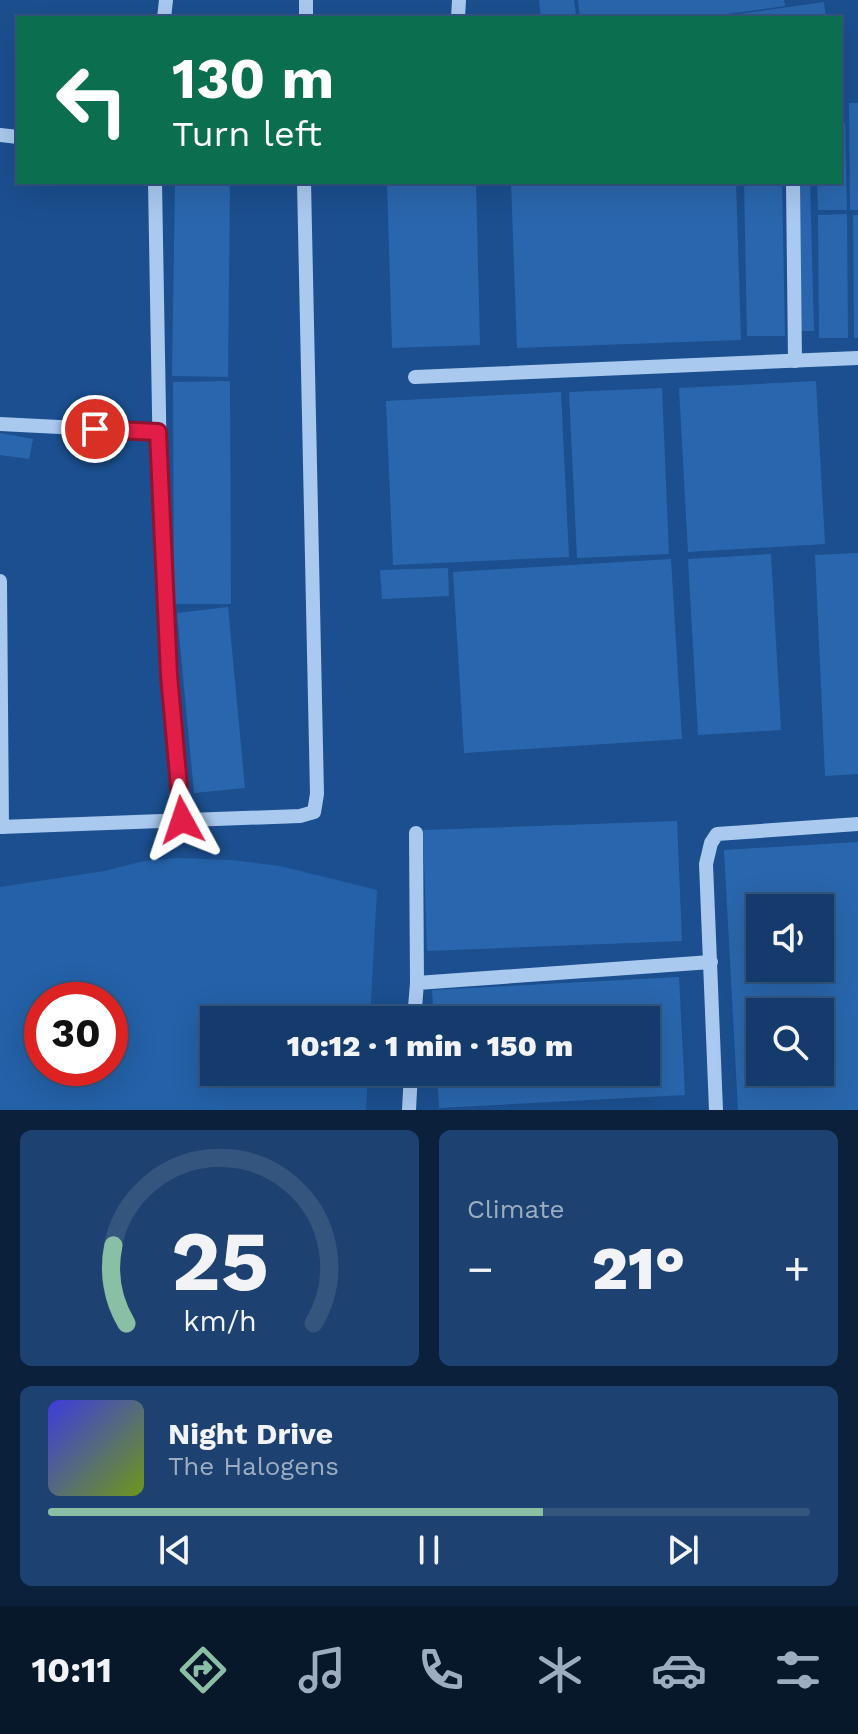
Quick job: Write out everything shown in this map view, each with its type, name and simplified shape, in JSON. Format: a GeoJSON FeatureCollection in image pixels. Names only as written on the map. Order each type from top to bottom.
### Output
{"type":"FeatureCollection","features":[{"type":"Feature","properties":{"kind":"street"},"geometry":{"type":"LineString","coordinates":[[155,184],[158,432],[169,675],[182,820]]}},
{"type":"Feature","properties":{"kind":"street"},"geometry":{"type":"LineString","coordinates":[[0,581],[1,827],[300,816],[314,812],[316,778],[304,184]]}},
{"type":"Feature","properties":{"kind":"street"},"geometry":{"type":"LineString","coordinates":[[793,184],[795,361]]}},
{"type":"Feature","properties":{"kind":"street"},"geometry":{"type":"LineString","coordinates":[[415,377],[858,358]]}},
{"type":"Feature","properties":{"kind":"street"},"geometry":{"type":"LineString","coordinates":[[0,424],[158,432]]}},
{"type":"Feature","properties":{"kind":"street"},"geometry":{"type":"LineString","coordinates":[[716,1110],[706,864],[711,843],[717,834],[858,824]]}},
{"type":"Feature","properties":{"kind":"street"},"geometry":{"type":"LineString","coordinates":[[415,1006],[416,833]]}},
{"type":"Feature","properties":{"kind":"street"},"geometry":{"type":"LineString","coordinates":[[417,983],[711,962]]}},
{"type":"Feature","properties":{"kind":"street"},"geometry":{"type":"LineString","coordinates":[[409,1110],[410,1086]]}},
{"type":"Feature","properties":{"kind":"shaded area"},"geometry":{"type":"Polygon","coordinates":[[[178,858],[232,860],[280,866],[377,890],[371,1006],[200,1006],[200,1086],[367,1086],[366,1110],[0,1110],[0,887],[104,871],[144,861],[178,858]]]}},
{"type":"Feature","properties":{"kind":"building"},"geometry":{"type":"Polygon","coordinates":[[[539,0],[574,0],[576,14],[541,16],[539,0]]]}},
{"type":"Feature","properties":{"kind":"building"},"geometry":{"type":"Polygon","coordinates":[[[578,0],[784,0],[785,6],[712,16],[580,16],[578,0]]]}},
{"type":"Feature","properties":{"kind":"building"},"geometry":{"type":"Polygon","coordinates":[[[824,2],[826,16],[725,16],[824,2]]]}},
{"type":"Feature","properties":{"kind":"building"},"geometry":{"type":"Polygon","coordinates":[[[849,103],[858,103],[858,210],[850,210],[849,103]]]}},
{"type":"Feature","properties":{"kind":"building"},"geometry":{"type":"Polygon","coordinates":[[[842,123],[845,123],[847,210],[818,210],[817,184],[842,184],[842,123]]]}},
{"type":"Feature","properties":{"kind":"building"},"geometry":{"type":"Polygon","coordinates":[[[175,184],[230,184],[228,377],[172,376],[175,184]]]}},
{"type":"Feature","properties":{"kind":"building"},"geometry":{"type":"Polygon","coordinates":[[[387,184],[476,184],[480,345],[392,348],[387,184]]]}},
{"type":"Feature","properties":{"kind":"building"},"geometry":{"type":"Polygon","coordinates":[[[511,184],[736,184],[741,340],[517,348],[511,184]]]}},
{"type":"Feature","properties":{"kind":"building"},"geometry":{"type":"Polygon","coordinates":[[[744,184],[782,184],[785,336],[747,336],[744,184]]]}},
{"type":"Feature","properties":{"kind":"building"},"geometry":{"type":"Polygon","coordinates":[[[796,184],[810,184],[814,331],[800,331],[796,184]]]}},
{"type":"Feature","properties":{"kind":"building"},"geometry":{"type":"Polygon","coordinates":[[[847,214],[848,338],[819,338],[818,215],[847,214]]]}},
{"type":"Feature","properties":{"kind":"building"},"geometry":{"type":"Polygon","coordinates":[[[853,215],[858,215],[858,338],[854,338],[853,215]]]}},
{"type":"Feature","properties":{"kind":"building"},"geometry":{"type":"Polygon","coordinates":[[[230,381],[231,604],[174,604],[173,382],[230,381]]]}},
{"type":"Feature","properties":{"kind":"building"},"geometry":{"type":"Polygon","coordinates":[[[816,381],[825,544],[688,552],[679,388],[816,381]]]}},
{"type":"Feature","properties":{"kind":"building"},"geometry":{"type":"Polygon","coordinates":[[[662,388],[669,554],[577,558],[569,392],[662,388]]]}},
{"type":"Feature","properties":{"kind":"building"},"geometry":{"type":"Polygon","coordinates":[[[561,392],[569,557],[393,565],[386,401],[561,392]]]}},
{"type":"Feature","properties":{"kind":"building"},"geometry":{"type":"Polygon","coordinates":[[[0,433],[33,439],[29,459],[0,455],[0,433]]]}},
{"type":"Feature","properties":{"kind":"building"},"geometry":{"type":"Polygon","coordinates":[[[858,553],[858,774],[825,776],[815,555],[858,553]]]}},
{"type":"Feature","properties":{"kind":"building"},"geometry":{"type":"Polygon","coordinates":[[[771,554],[781,730],[698,735],[688,559],[771,554]]]}},
{"type":"Feature","properties":{"kind":"building"},"geometry":{"type":"Polygon","coordinates":[[[671,559],[682,739],[464,753],[453,572],[671,559]]]}},
{"type":"Feature","properties":{"kind":"building"},"geometry":{"type":"Polygon","coordinates":[[[448,568],[449,596],[382,599],[380,570],[448,568]]]}},
{"type":"Feature","properties":{"kind":"building"},"geometry":{"type":"Polygon","coordinates":[[[228,607],[245,788],[194,793],[177,613],[228,607]]]}},
{"type":"Feature","properties":{"kind":"building"},"geometry":{"type":"Polygon","coordinates":[[[677,821],[682,941],[427,951],[423,830],[677,821]]]}},
{"type":"Feature","properties":{"kind":"building"},"geometry":{"type":"Polygon","coordinates":[[[858,842],[858,1110],[738,1110],[724,850],[858,842]]]}},
{"type":"Feature","properties":{"kind":"building"},"geometry":{"type":"Polygon","coordinates":[[[679,977],[685,1095],[439,1108],[438,1086],[660,1086],[660,1006],[433,1006],[432,990],[679,977]]]}},
{"type":"Feature","properties":{"kind":"route"},"geometry":{"type":"LineString","coordinates":[[95,429],[158,432],[169,675],[182,820]]}}]}
